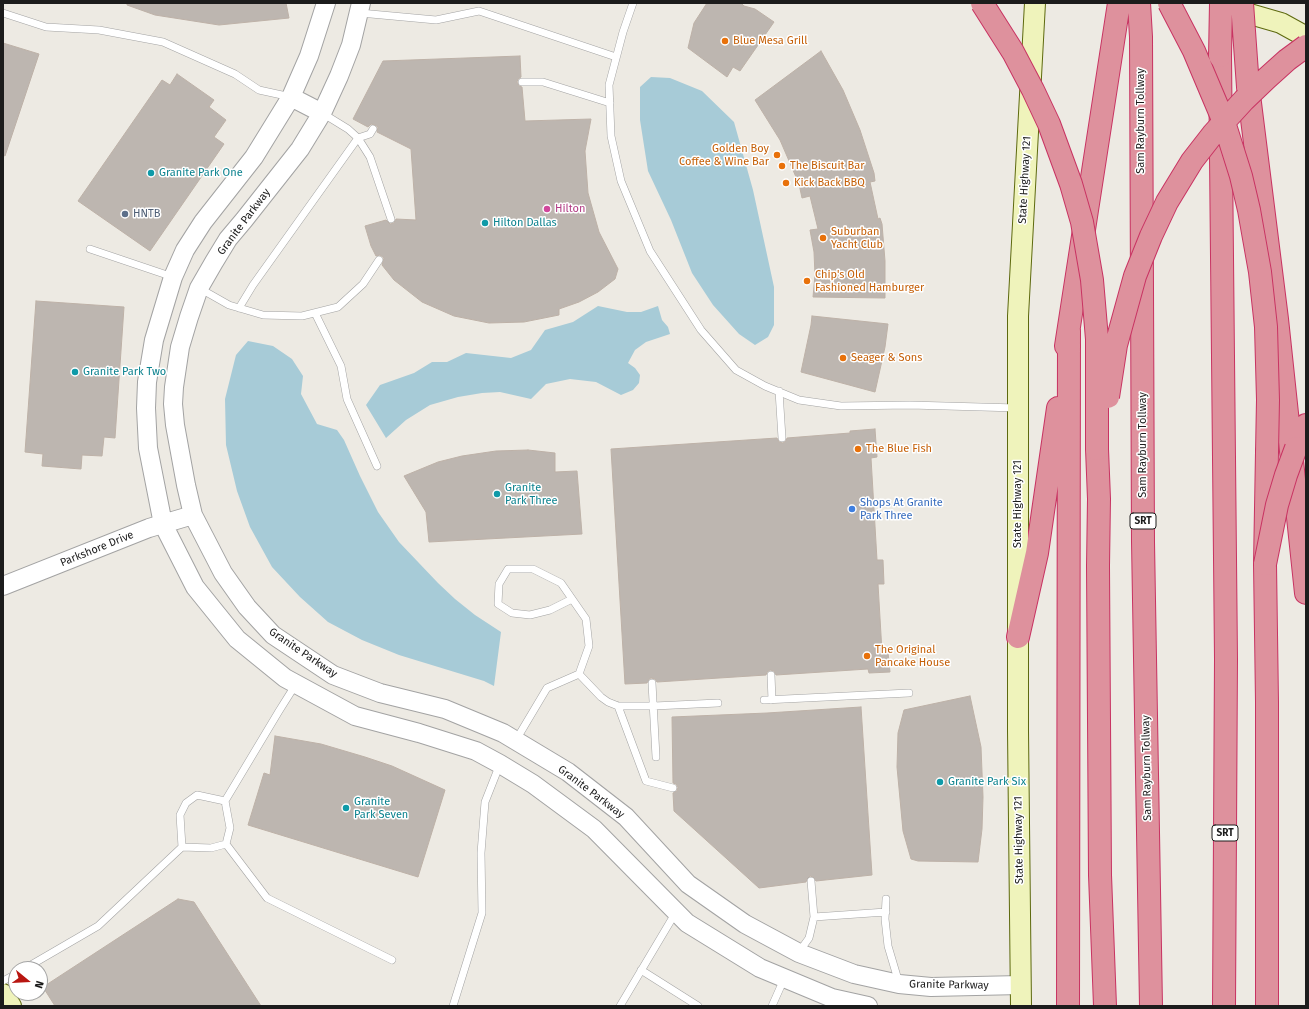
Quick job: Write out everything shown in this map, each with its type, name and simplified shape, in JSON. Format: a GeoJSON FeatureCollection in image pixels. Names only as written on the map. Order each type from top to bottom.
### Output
{"type":"FeatureCollection","features":[{"type":"Feature","properties":{"kind":"highway"},"geometry":{"type":"LineString","coordinates":[[982,3],[1013,52],[1049,124],[1071,184],[1082,222],[1092,280],[1097,339],[1097,449],[1100,500],[1098,566],[1100,875],[1105,1006]]}},
{"type":"Feature","properties":{"kind":"highway"},"geometry":{"type":"LineString","coordinates":[[1018,636],[1036,554],[1119,3]]}},
{"type":"Feature","properties":{"kind":"highway","name":"Sam Rayburn Tollway"},"geometry":{"type":"LineString","coordinates":[[1139,3],[1141,37],[1143,534],[1151,1006]]}},
{"type":"Feature","properties":{"kind":"highway"},"geometry":{"type":"LineString","coordinates":[[1170,3],[1194,51],[1224,122],[1240,176],[1256,244],[1264,301],[1268,357],[1265,564],[1267,1006]]}},
{"type":"Feature","properties":{"kind":"highway","name":"SRT"},"geometry":{"type":"LineString","coordinates":[[1221,3],[1220,56],[1226,659],[1224,1006]]}},
{"type":"Feature","properties":{"kind":"highway"},"geometry":{"type":"LineString","coordinates":[[1242,3],[1248,87],[1277,319],[1306,593]]}},
{"type":"Feature","properties":{"kind":"highway"},"geometry":{"type":"LineString","coordinates":[[1097,449],[1108,398],[1116,345],[1125,310],[1137,269],[1167,202],[1192,161],[1213,134],[1244,100],[1267,78],[1287,60],[1306,46]]}},
{"type":"Feature","properties":{"kind":"highway"},"geometry":{"type":"LineString","coordinates":[[1068,1006],[1069,331]]}},
{"type":"Feature","properties":{"kind":"highway"},"geometry":{"type":"LineString","coordinates":[[1265,564],[1277,505],[1286,475],[1306,425]]}},
{"type":"Feature","properties":{"kind":"highway"},"geometry":{"type":"LineString","coordinates":[[1091,1006],[1100,875]]}},
{"type":"Feature","properties":{"kind":"main road","name":"State Highway 121"},"geometry":{"type":"LineString","coordinates":[[1021,1006],[1017,408],[1018,316],[1035,3]]}},
{"type":"Feature","properties":{"kind":"main road"},"geometry":{"type":"LineString","coordinates":[[1213,3],[1281,23],[1301,34],[1306,39]]}},
{"type":"Feature","properties":{"kind":"main road"},"geometry":{"type":"LineString","coordinates":[[3,994],[11,1006]]}},
{"type":"Feature","properties":{"kind":"street"},"geometry":{"type":"LineString","coordinates":[[326,3],[309,56],[291,97],[254,157],[203,222],[185,250],[173,277],[154,340],[147,382],[146,408],[148,448],[163,524],[195,587],[237,639],[285,678],[355,716],[419,733],[476,751],[500,764],[533,784],[594,829],[688,923],[760,968],[832,998],[868,1006]]}},
{"type":"Feature","properties":{"kind":"street","name":"Granite Parkway"},"geometry":{"type":"LineString","coordinates":[[360,8],[351,44],[339,76],[322,113],[300,149],[228,239],[199,288],[180,347],[174,387],[174,404],[175,425],[186,485],[193,515],[222,573],[247,607],[273,635],[333,675],[380,693],[445,709],[503,733],[516,740],[568,772],[626,817],[688,884],[745,924],[799,953],[854,974],[899,984],[931,986],[1021,985]]}},
{"type":"Feature","properties":{"kind":"street"},"geometry":{"type":"LineString","coordinates":[[291,97],[322,113]]}},
{"type":"Feature","properties":{"kind":"street"},"geometry":{"type":"LineString","coordinates":[[173,277],[199,288]]}},
{"type":"Feature","properties":{"kind":"street","name":"Parkshore Drive"},"geometry":{"type":"LineString","coordinates":[[3,586],[149,528],[193,515]]}},
{"type":"Feature","properties":{"kind":"street"},"geometry":{"type":"LineString","coordinates":[[500,764],[516,740]]}},
{"type":"Feature","properties":{"kind":"street"},"geometry":{"type":"LineString","coordinates":[[784,978],[799,953]]}},
{"type":"Feature","properties":{"kind":"lane"},"geometry":{"type":"LineString","coordinates":[[633,3],[623,32],[609,84],[611,136],[621,181],[650,251],[701,330],[736,370],[765,386],[799,400],[841,406],[910,405],[1017,408]]}},
{"type":"Feature","properties":{"kind":"lane"},"geometry":{"type":"LineString","coordinates":[[360,8],[436,20],[479,11],[616,57]]}},
{"type":"Feature","properties":{"kind":"lane"},"geometry":{"type":"LineString","coordinates":[[3,13],[46,27],[99,30],[163,42],[235,74],[259,90],[291,97]]}},
{"type":"Feature","properties":{"kind":"lane"},"geometry":{"type":"LineString","coordinates":[[522,82],[543,82],[610,103]]}},
{"type":"Feature","properties":{"kind":"lane"},"geometry":{"type":"LineString","coordinates":[[322,113],[348,129],[358,138],[370,157],[391,219]]}},
{"type":"Feature","properties":{"kind":"lane"},"geometry":{"type":"LineString","coordinates":[[239,308],[253,285],[358,138],[370,134],[373,129]]}},
{"type":"Feature","properties":{"kind":"lane"},"geometry":{"type":"LineString","coordinates":[[90,249],[173,277]]}},
{"type":"Feature","properties":{"kind":"lane"},"geometry":{"type":"LineString","coordinates":[[199,288],[229,305],[263,315],[302,316],[338,307],[363,284],[379,260]]}},
{"type":"Feature","properties":{"kind":"lane"},"geometry":{"type":"LineString","coordinates":[[315,313],[341,366],[347,399],[378,466]]}},
{"type":"Feature","properties":{"kind":"lane"},"geometry":{"type":"LineString","coordinates":[[779,391],[782,438]]}},
{"type":"Feature","properties":{"kind":"lane"},"geometry":{"type":"LineString","coordinates":[[516,740],[546,688],[579,674],[589,646],[586,619],[572,598],[561,583],[533,569],[508,569],[499,584],[498,604],[512,612],[530,615],[550,610],[572,598]]}},
{"type":"Feature","properties":{"kind":"lane"},"geometry":{"type":"LineString","coordinates":[[579,674],[601,697],[618,706],[718,703]]}},
{"type":"Feature","properties":{"kind":"lane"},"geometry":{"type":"LineString","coordinates":[[771,675],[768,700],[909,693]]}},
{"type":"Feature","properties":{"kind":"lane"},"geometry":{"type":"LineString","coordinates":[[652,682],[656,757]]}},
{"type":"Feature","properties":{"kind":"lane"},"geometry":{"type":"LineString","coordinates":[[226,844],[230,828],[225,800],[278,711],[296,684]]}},
{"type":"Feature","properties":{"kind":"lane"},"geometry":{"type":"LineString","coordinates":[[618,706],[646,781],[673,788]]}},
{"type":"Feature","properties":{"kind":"lane"},"geometry":{"type":"LineString","coordinates":[[453,1006],[482,913],[481,853],[485,802],[500,764]]}},
{"type":"Feature","properties":{"kind":"lane"},"geometry":{"type":"LineString","coordinates":[[182,847],[180,815],[186,803],[197,796],[225,800]]}},
{"type":"Feature","properties":{"kind":"lane"},"geometry":{"type":"LineString","coordinates":[[38,961],[98,926],[182,847],[211,848],[226,844]]}},
{"type":"Feature","properties":{"kind":"lane"},"geometry":{"type":"LineString","coordinates":[[226,844],[267,898],[392,960]]}},
{"type":"Feature","properties":{"kind":"lane"},"geometry":{"type":"LineString","coordinates":[[799,953],[809,938],[814,918],[811,881]]}},
{"type":"Feature","properties":{"kind":"lane"},"geometry":{"type":"LineString","coordinates":[[886,898],[885,919],[888,946],[899,984]]}},
{"type":"Feature","properties":{"kind":"lane"},"geometry":{"type":"LineString","coordinates":[[620,1006],[676,912]]}},
{"type":"Feature","properties":{"kind":"lane"},"geometry":{"type":"LineString","coordinates":[[814,918],[886,912]]}},
{"type":"Feature","properties":{"kind":"lane"},"geometry":{"type":"LineString","coordinates":[[641,970],[698,1006]]}},
{"type":"Feature","properties":{"kind":"lane"},"geometry":{"type":"LineString","coordinates":[[772,1006],[784,978]]}},
{"type":"Feature","properties":{"kind":"water"},"geometry":{"type":"Polygon","coordinates":[[[651,77],[670,78],[702,91],[734,122],[753,190],[774,287],[774,325],[768,337],[755,345],[739,334],[713,305],[692,273],[671,220],[648,171],[640,120],[640,87],[651,77]]]}},
{"type":"Feature","properties":{"kind":"water"},"geometry":{"type":"Polygon","coordinates":[[[598,306],[627,312],[641,312],[658,306],[662,320],[668,327],[670,334],[646,342],[635,350],[628,363],[635,368],[640,375],[639,383],[633,390],[621,395],[596,382],[570,379],[546,384],[531,399],[500,392],[458,397],[430,405],[406,420],[386,438],[366,405],[380,385],[414,373],[432,362],[447,362],[466,353],[511,358],[531,350],[545,330],[573,322],[598,306]]]}},
{"type":"Feature","properties":{"kind":"water"},"geometry":{"type":"Polygon","coordinates":[[[248,341],[273,346],[292,359],[303,376],[301,394],[317,424],[337,430],[344,440],[378,512],[399,542],[455,599],[475,615],[501,632],[494,686],[484,681],[399,655],[362,640],[328,622],[300,597],[272,567],[250,527],[237,491],[226,445],[225,399],[236,355],[248,341]]]}},
{"type":"Feature","properties":{"kind":"building"},"geometry":{"type":"Polygon","coordinates":[[[127,3],[286,3],[289,18],[219,25],[155,15],[127,5],[127,3]]]}},
{"type":"Feature","properties":{"kind":"building","name":"Blue Mesa Grill"},"geometry":{"type":"Polygon","coordinates":[[[707,3],[741,3],[744,6],[755,9],[774,22],[740,71],[733,67],[727,77],[688,48],[694,23],[707,3]]]}},
{"type":"Feature","properties":{"kind":"building"},"geometry":{"type":"Polygon","coordinates":[[[3,43],[39,54],[5,156],[3,155],[3,43]]]}},
{"type":"Feature","properties":{"kind":"building"},"geometry":{"type":"Polygon","coordinates":[[[821,51],[843,90],[860,130],[874,173],[875,181],[870,182],[878,219],[880,218],[882,224],[885,261],[885,298],[813,297],[815,275],[814,252],[810,230],[818,229],[810,196],[802,198],[799,184],[780,140],[755,100],[821,51]]]}},
{"type":"Feature","properties":{"kind":"building","name":"Hilton Dallas"},"geometry":{"type":"Polygon","coordinates":[[[520,56],[521,77],[517,82],[519,86],[522,87],[525,121],[591,119],[585,151],[588,193],[599,232],[618,269],[615,279],[598,292],[579,302],[559,309],[559,315],[524,322],[489,323],[454,316],[422,302],[394,280],[382,265],[384,258],[380,255],[376,256],[371,246],[365,226],[386,220],[390,224],[394,223],[396,219],[416,220],[411,149],[377,132],[378,127],[375,125],[371,124],[368,127],[353,119],[383,61],[520,56]]]}},
{"type":"Feature","properties":{"kind":"building","name":"Granite Park One"},"geometry":{"type":"Polygon","coordinates":[[[177,74],[214,100],[209,107],[226,120],[214,137],[224,144],[150,251],[78,201],[162,80],[170,85],[177,74]]]}},
{"type":"Feature","properties":{"kind":"building","name":"Granite Park Two"},"geometry":{"type":"Polygon","coordinates":[[[36,301],[124,307],[115,438],[104,437],[102,456],[82,455],[81,469],[42,466],[43,454],[25,452],[36,301]]]}},
{"type":"Feature","properties":{"kind":"building","name":"Seager & Sons"},"geometry":{"type":"Polygon","coordinates":[[[812,316],[888,324],[885,347],[875,392],[801,372],[812,316]]]}},
{"type":"Feature","properties":{"kind":"building"},"geometry":{"type":"Polygon","coordinates":[[[875,429],[877,457],[871,458],[877,560],[883,560],[884,584],[878,584],[882,652],[888,652],[890,672],[869,673],[868,669],[776,675],[774,671],[770,670],[766,675],[657,682],[655,679],[651,678],[647,683],[625,684],[611,449],[777,438],[779,442],[783,443],[787,438],[850,433],[850,431],[875,429]]]}},
{"type":"Feature","properties":{"kind":"building","name":"Granite Park Three"},"geometry":{"type":"Polygon","coordinates":[[[528,450],[555,453],[555,472],[577,471],[582,534],[429,542],[426,512],[404,476],[438,462],[462,456],[496,451],[528,450]]]}},
{"type":"Feature","properties":{"kind":"building","name":"Granite Park Six"},"geometry":{"type":"Polygon","coordinates":[[[970,696],[981,747],[983,797],[982,829],[978,862],[918,861],[911,859],[903,831],[897,767],[898,733],[904,710],[970,696]]]}},
{"type":"Feature","properties":{"kind":"building"},"geometry":{"type":"Polygon","coordinates":[[[861,707],[872,875],[816,881],[810,876],[806,882],[759,888],[674,811],[673,793],[677,791],[678,787],[673,783],[672,717],[861,707]]]}},
{"type":"Feature","properties":{"kind":"building","name":"Granite Park Seven"},"geometry":{"type":"Polygon","coordinates":[[[275,736],[321,744],[365,757],[392,766],[445,790],[418,877],[248,825],[264,773],[270,775],[275,736]]]}},
{"type":"Feature","properties":{"kind":"building"},"geometry":{"type":"Polygon","coordinates":[[[178,899],[194,902],[261,1006],[55,1006],[48,995],[48,984],[178,899]]]}},
{"type":"Feature","properties":{"kind":"place","name":"Blue Mesa Grill"},"geometry":{"type":"Point","coordinates":[725,41]}},
{"type":"Feature","properties":{"kind":"place","name":"Golden Boy Coffee & Wine Bar"},"geometry":{"type":"Point","coordinates":[777,155]}},
{"type":"Feature","properties":{"kind":"place","name":"The Biscuit Bar"},"geometry":{"type":"Point","coordinates":[782,166]}},
{"type":"Feature","properties":{"kind":"place","name":"Granite Park One"},"geometry":{"type":"Point","coordinates":[151,173]}},
{"type":"Feature","properties":{"kind":"place","name":"Kick Back BBQ"},"geometry":{"type":"Point","coordinates":[786,183]}},
{"type":"Feature","properties":{"kind":"place","name":"Hilton"},"geometry":{"type":"Point","coordinates":[547,209]}},
{"type":"Feature","properties":{"kind":"place","name":"HNTB"},"geometry":{"type":"Point","coordinates":[125,214]}},
{"type":"Feature","properties":{"kind":"place","name":"Hilton Dallas"},"geometry":{"type":"Point","coordinates":[485,223]}},
{"type":"Feature","properties":{"kind":"place","name":"Suburban Yacht Club"},"geometry":{"type":"Point","coordinates":[823,238]}},
{"type":"Feature","properties":{"kind":"place","name":"Chip's Old Fashioned Hamburger"},"geometry":{"type":"Point","coordinates":[807,281]}},
{"type":"Feature","properties":{"kind":"place","name":"Seager & Sons"},"geometry":{"type":"Point","coordinates":[843,358]}},
{"type":"Feature","properties":{"kind":"place","name":"Granite Park Two"},"geometry":{"type":"Point","coordinates":[75,372]}},
{"type":"Feature","properties":{"kind":"place","name":"The Blue Fish"},"geometry":{"type":"Point","coordinates":[858,449]}},
{"type":"Feature","properties":{"kind":"place","name":"Granite Park Three"},"geometry":{"type":"Point","coordinates":[497,494]}},
{"type":"Feature","properties":{"kind":"place","name":"Shops At Granite Park Three"},"geometry":{"type":"Point","coordinates":[852,509]}},
{"type":"Feature","properties":{"kind":"place","name":"The Original Pancake House"},"geometry":{"type":"Point","coordinates":[867,656]}},
{"type":"Feature","properties":{"kind":"place","name":"Granite Park Six"},"geometry":{"type":"Point","coordinates":[940,782]}},
{"type":"Feature","properties":{"kind":"place","name":"Granite Park Seven"},"geometry":{"type":"Point","coordinates":[346,808]}}]}
